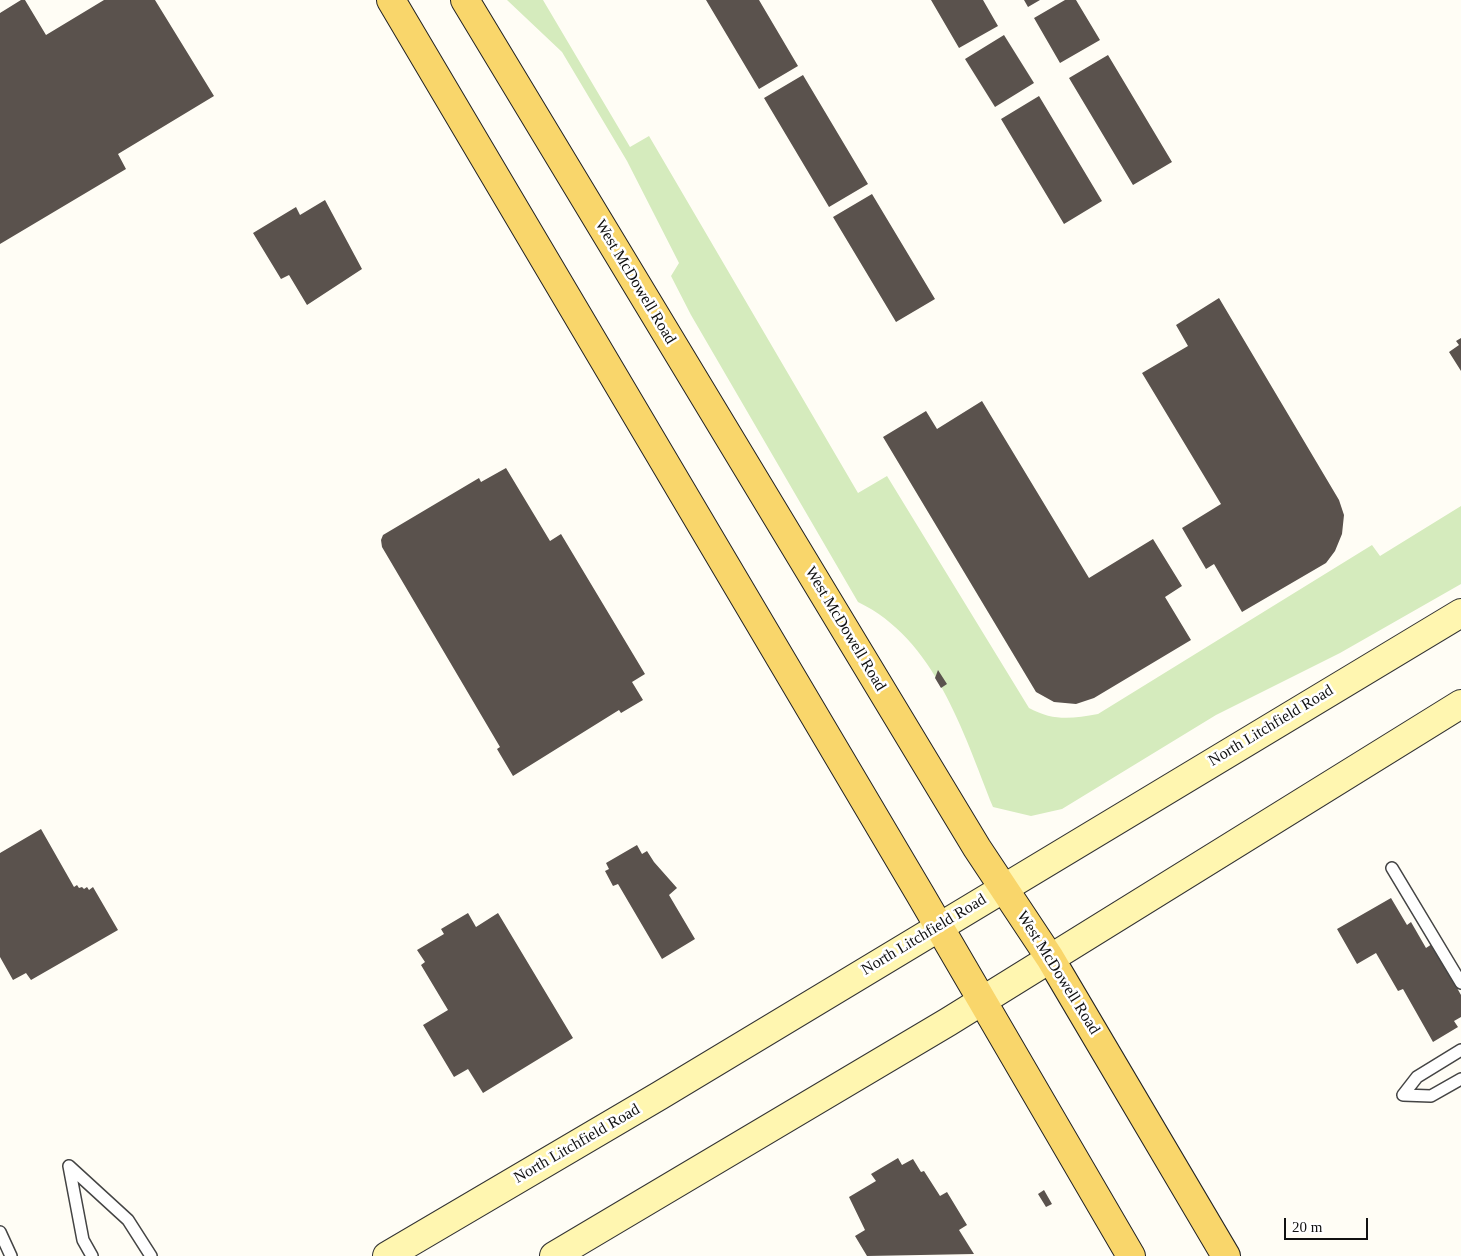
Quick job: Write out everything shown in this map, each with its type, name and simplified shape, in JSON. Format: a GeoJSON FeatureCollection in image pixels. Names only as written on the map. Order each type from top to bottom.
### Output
{"type":"FeatureCollection","features":[{"type":"Feature","properties":{"kind":"main road"},"geometry":{"type":"LineString","coordinates":[[391,0],[982,1000],[1131,1256]]}},
{"type":"Feature","properties":{"kind":"main road","name":"West McDowell Road"},"geometry":{"type":"LineString","coordinates":[[465,0],[972,840],[1050,958],[1226,1256]]}},
{"type":"Feature","properties":{"kind":"main road","name":"North Litchfield Road"},"geometry":{"type":"LineString","coordinates":[[387,1256],[659,1096],[938,926],[1460,618]]}},
{"type":"Feature","properties":{"kind":"main road"},"geometry":{"type":"LineString","coordinates":[[554,1256],[982,1000],[1461,704]]}},
{"type":"Feature","properties":{"kind":"lane"},"geometry":{"type":"LineString","coordinates":[[1392,868],[1461,983]]}},
{"type":"Feature","properties":{"kind":"lane"},"geometry":{"type":"LineString","coordinates":[[1461,1050],[1417,1077],[1404,1095],[1431,1096],[1461,1079]]}},
{"type":"Feature","properties":{"kind":"lane"},"geometry":{"type":"LineString","coordinates":[[92,1256],[83,1240],[69,1166],[128,1220],[151,1256]]}},
{"type":"Feature","properties":{"kind":"lane"},"geometry":{"type":"LineString","coordinates":[[0,1232],[11,1256]]}},
{"type":"Feature","properties":{"kind":"green space"},"geometry":{"type":"Polygon","coordinates":[[[507,0],[543,0],[630,147],[649,136],[858,493],[887,476],[1029,708],[1046,715],[1062,718],[1098,714],[1372,545],[1380,556],[1461,506],[1461,584],[1340,653],[1216,715],[1062,809],[1031,816],[993,807],[957,719],[927,663],[907,639],[885,618],[858,602],[691,315],[671,276],[679,263],[627,161],[562,52],[507,0]]]}},
{"type":"Feature","properties":{"kind":"building"},"geometry":{"type":"Polygon","coordinates":[[[21,0],[25,0],[46,35],[104,0],[155,0],[214,96],[118,154],[126,169],[0,244],[0,13],[21,0]]]}},
{"type":"Feature","properties":{"kind":"building"},"geometry":{"type":"Polygon","coordinates":[[[706,0],[759,0],[798,66],[759,89],[706,0]]]}},
{"type":"Feature","properties":{"kind":"building"},"geometry":{"type":"Polygon","coordinates":[[[931,0],[983,0],[998,26],[959,48],[931,0]]]}},
{"type":"Feature","properties":{"kind":"building"},"geometry":{"type":"Polygon","coordinates":[[[1024,0],[1040,0],[1028,7],[1024,0]]]}},
{"type":"Feature","properties":{"kind":"building"},"geometry":{"type":"Polygon","coordinates":[[[1065,0],[1076,0],[1100,40],[1060,63],[1034,18],[1065,0]]]}},
{"type":"Feature","properties":{"kind":"building"},"geometry":{"type":"Polygon","coordinates":[[[1004,35],[1034,83],[995,107],[965,59],[1004,35]]]}},
{"type":"Feature","properties":{"kind":"building"},"geometry":{"type":"Polygon","coordinates":[[[1108,55],[1172,162],[1133,185],[1069,78],[1108,55]]]}},
{"type":"Feature","properties":{"kind":"building"},"geometry":{"type":"Polygon","coordinates":[[[803,75],[868,184],[829,207],[764,98],[803,75]]]}},
{"type":"Feature","properties":{"kind":"building"},"geometry":{"type":"Polygon","coordinates":[[[1039,96],[1102,201],[1064,224],[1001,119],[1039,96]]]}},
{"type":"Feature","properties":{"kind":"building"},"geometry":{"type":"Polygon","coordinates":[[[872,194],[935,299],[896,322],[833,217],[872,194]]]}},
{"type":"Feature","properties":{"kind":"building"},"geometry":{"type":"Polygon","coordinates":[[[325,200],[362,269],[307,305],[289,275],[281,279],[253,233],[296,207],[300,215],[325,200]]]}},
{"type":"Feature","properties":{"kind":"building"},"geometry":{"type":"Polygon","coordinates":[[[1219,298],[1339,500],[1344,515],[1342,534],[1335,551],[1326,563],[1242,612],[1214,564],[1206,569],[1182,528],[1221,504],[1142,373],[1188,346],[1176,325],[1219,298]]]}},
{"type":"Feature","properties":{"kind":"building"},"geometry":{"type":"Polygon","coordinates":[[[1461,338],[1461,371],[1449,352],[1459,345],[1456,341],[1461,338]]]}},
{"type":"Feature","properties":{"kind":"building"},"geometry":{"type":"Polygon","coordinates":[[[982,401],[1089,578],[1153,539],[1182,586],[1165,597],[1191,640],[1094,698],[1076,704],[1054,702],[1036,692],[883,437],[926,411],[937,429],[982,401]]]}},
{"type":"Feature","properties":{"kind":"building"},"geometry":{"type":"Polygon","coordinates":[[[506,468],[550,541],[561,534],[645,674],[632,682],[643,700],[621,713],[619,710],[513,776],[497,749],[500,747],[382,547],[381,540],[383,535],[479,478],[481,482],[506,468]]]}},
{"type":"Feature","properties":{"kind":"building"},"geometry":{"type":"Polygon","coordinates":[[[938,670],[947,684],[941,688],[935,678],[938,670]]]}},
{"type":"Feature","properties":{"kind":"building"},"geometry":{"type":"Polygon","coordinates":[[[41,829],[74,887],[77,885],[79,888],[82,887],[84,889],[87,887],[89,890],[93,887],[118,930],[31,980],[26,973],[13,980],[0,957],[0,853],[41,829]]]}},
{"type":"Feature","properties":{"kind":"building"},"geometry":{"type":"Polygon","coordinates":[[[637,845],[642,854],[647,851],[677,888],[669,895],[695,939],[662,959],[618,884],[613,886],[605,871],[609,869],[606,863],[637,845]]]}},
{"type":"Feature","properties":{"kind":"building"},"geometry":{"type":"Polygon","coordinates":[[[1391,898],[1407,925],[1411,922],[1426,948],[1432,944],[1461,995],[1461,1017],[1454,1021],[1458,1027],[1433,1042],[1403,989],[1398,991],[1376,953],[1357,964],[1337,929],[1391,898]]]}},
{"type":"Feature","properties":{"kind":"building"},"geometry":{"type":"Polygon","coordinates":[[[468,913],[476,927],[498,913],[573,1038],[483,1093],[468,1069],[454,1077],[423,1025],[448,1010],[421,965],[425,962],[417,950],[444,934],[441,929],[468,913]]]}},
{"type":"Feature","properties":{"kind":"building"},"geometry":{"type":"Polygon","coordinates":[[[898,1158],[902,1165],[913,1159],[921,1172],[924,1171],[940,1196],[947,1192],[967,1225],[959,1230],[974,1254],[867,1256],[855,1236],[865,1230],[849,1197],[876,1181],[871,1174],[898,1158]]]}},
{"type":"Feature","properties":{"kind":"building"},"geometry":{"type":"Polygon","coordinates":[[[1044,1190],[1052,1204],[1046,1207],[1038,1194],[1044,1190]]]}}]}
